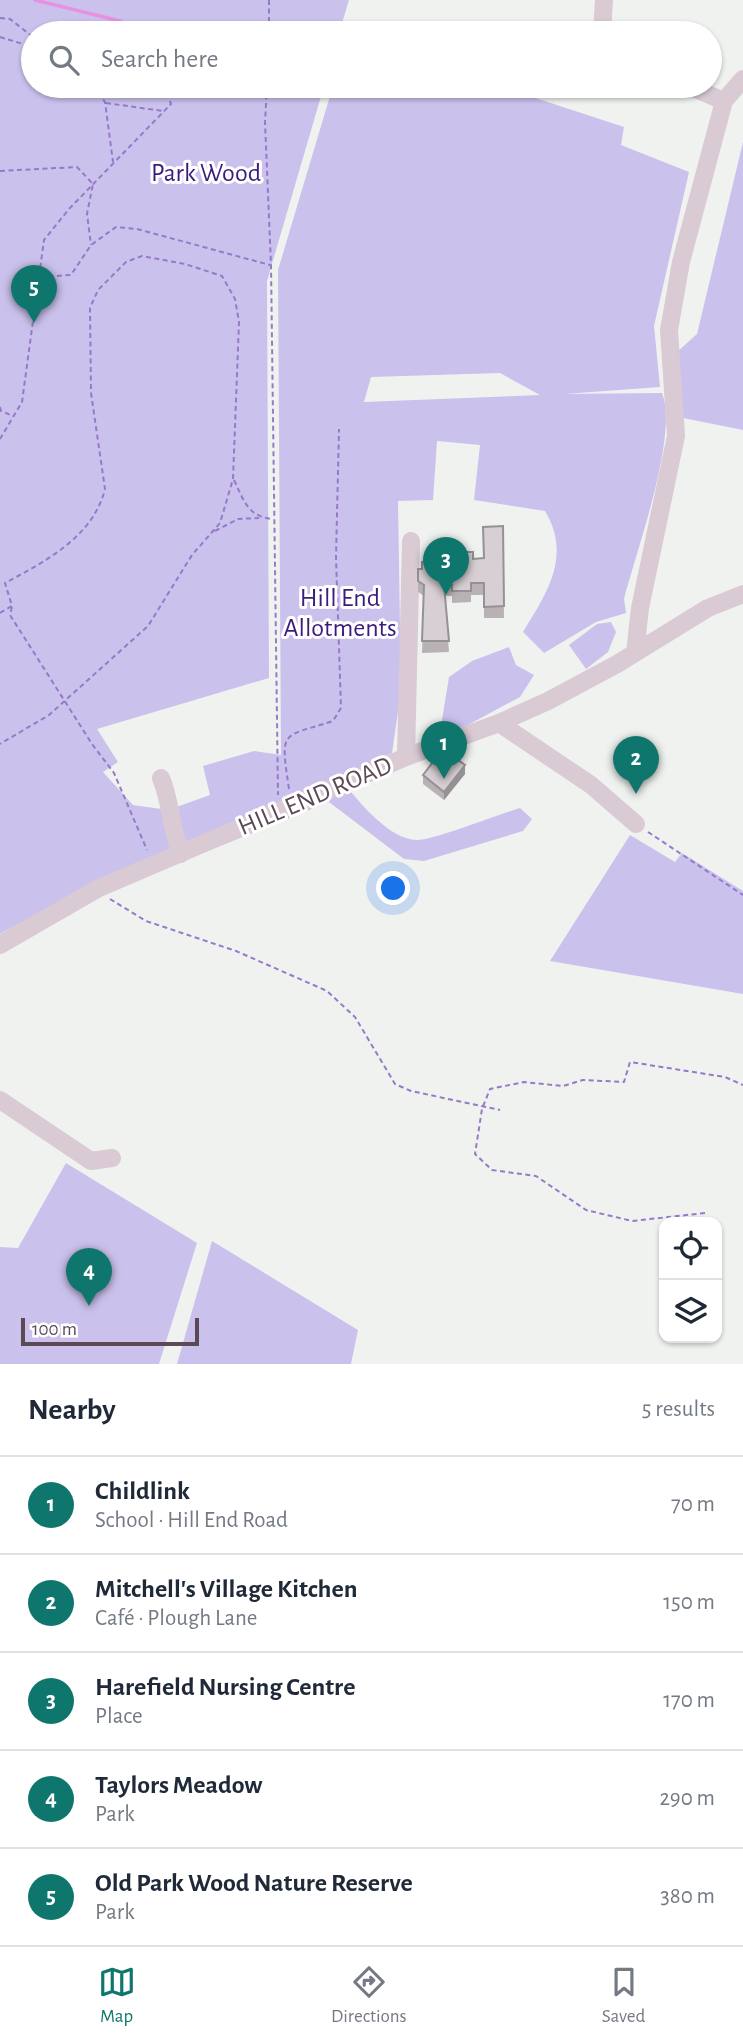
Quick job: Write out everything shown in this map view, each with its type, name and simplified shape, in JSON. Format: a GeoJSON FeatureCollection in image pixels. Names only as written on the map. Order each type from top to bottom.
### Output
{"type":"FeatureCollection","features":[{"type":"Feature","properties":{"kind":"street"},"geometry":{"type":"LineString","coordinates":[[603,21],[604,0]]}},
{"type":"Feature","properties":{"kind":"street"},"geometry":{"type":"LineString","coordinates":[[635,653],[640,608],[676,436],[669,330],[681,262],[724,101],[743,79]]}},
{"type":"Feature","properties":{"kind":"street"},"geometry":{"type":"LineString","coordinates":[[717,98],[724,101]]}},
{"type":"Feature","properties":{"kind":"street"},"geometry":{"type":"LineString","coordinates":[[407,757],[411,541]]}},
{"type":"Feature","properties":{"kind":"street","name":"HILL END ROAD"},"geometry":{"type":"LineString","coordinates":[[0,945],[99,888],[407,757],[499,723],[548,701],[635,653],[708,608],[743,594]]}},
{"type":"Feature","properties":{"kind":"street"},"geometry":{"type":"LineString","coordinates":[[499,723],[591,785],[636,824]]}},
{"type":"Feature","properties":{"kind":"street"},"geometry":{"type":"LineString","coordinates":[[161,778],[167,792],[173,832],[181,854]]}},
{"type":"Feature","properties":{"kind":"street"},"geometry":{"type":"LineString","coordinates":[[0,1100],[91,1160],[112,1158]]}},
{"type":"Feature","properties":{"kind":"path"},"geometry":{"type":"LineString","coordinates":[[269,0],[269,21]]}},
{"type":"Feature","properties":{"kind":"path"},"geometry":{"type":"LineString","coordinates":[[0,18],[10,19],[21,28]]}},
{"type":"Feature","properties":{"kind":"path"},"geometry":{"type":"LineString","coordinates":[[0,37],[21,43]]}},
{"type":"Feature","properties":{"kind":"path"},"geometry":{"type":"LineString","coordinates":[[101,98],[105,103],[113,163]]}},
{"type":"Feature","properties":{"kind":"path"},"geometry":{"type":"LineString","coordinates":[[0,439],[22,402],[44,240],[93,184],[171,104],[169,98]]}},
{"type":"Feature","properties":{"kind":"path"},"geometry":{"type":"LineString","coordinates":[[266,98],[275,519],[285,810]]}},
{"type":"Feature","properties":{"kind":"path"},"geometry":{"type":"LineString","coordinates":[[105,103],[164,111]]}},
{"type":"Feature","properties":{"kind":"path"},"geometry":{"type":"LineString","coordinates":[[0,171],[77,167],[93,184]]}},
{"type":"Feature","properties":{"kind":"path"},"geometry":{"type":"LineString","coordinates":[[90,245],[87,214],[93,184]]}},
{"type":"Feature","properties":{"kind":"path"},"geometry":{"type":"LineString","coordinates":[[39,277],[71,275],[90,245],[116,227],[138,229],[271,265]]}},
{"type":"Feature","properties":{"kind":"path"},"geometry":{"type":"LineString","coordinates":[[0,744],[50,715],[65,702],[148,626],[192,555],[220,523],[233,479],[239,335],[235,299],[222,276],[185,264],[142,256],[126,262],[98,290],[90,308],[91,393],[105,489],[103,496],[90,524],[50,558],[5,583],[12,606],[10,615],[65,702],[114,773],[153,866]]}},
{"type":"Feature","properties":{"kind":"path"},"geometry":{"type":"LineString","coordinates":[[0,410],[14,416]]}},
{"type":"Feature","properties":{"kind":"path"},"geometry":{"type":"LineString","coordinates":[[285,810],[285,744],[291,734],[303,727],[333,721],[341,708],[336,558],[339,429]]}},
{"type":"Feature","properties":{"kind":"path"},"geometry":{"type":"LineString","coordinates":[[233,479],[250,512],[260,518]]}},
{"type":"Feature","properties":{"kind":"path"},"geometry":{"type":"LineString","coordinates":[[212,533],[238,519],[275,519]]}},
{"type":"Feature","properties":{"kind":"path"},"geometry":{"type":"LineString","coordinates":[[0,613],[12,606]]}},
{"type":"Feature","properties":{"kind":"path"},"geometry":{"type":"LineString","coordinates":[[636,824],[743,895]]}},
{"type":"Feature","properties":{"kind":"path"},"geometry":{"type":"LineString","coordinates":[[99,888],[113,902],[146,921],[236,951],[327,991],[355,1017],[395,1084],[482,1109],[500,1110]]}},
{"type":"Feature","properties":{"kind":"path"},"geometry":{"type":"LineString","coordinates":[[705,1213],[632,1221],[586,1210],[536,1176],[492,1170],[475,1154],[482,1109],[490,1089],[524,1082],[563,1086],[583,1080],[624,1082],[630,1062],[725,1077],[743,1085]]}},
{"type":"Feature","properties":{"kind":"green space"},"geometry":{"type":"Polygon","coordinates":[[[0,0],[349,0],[343,21],[21,21],[21,98],[320,98],[267,281],[269,678],[97,729],[118,762],[103,772],[133,805],[168,810],[210,795],[203,766],[254,751],[281,755],[278,270],[329,98],[536,98],[624,127],[621,145],[689,172],[654,326],[660,387],[564,394],[662,393],[666,412],[661,464],[624,599],[626,613],[596,622],[544,653],[523,632],[553,574],[556,543],[553,528],[545,511],[474,500],[480,445],[437,441],[433,500],[398,501],[401,690],[392,753],[339,777],[373,816],[406,838],[417,840],[437,836],[520,808],[532,819],[523,831],[424,861],[404,859],[329,802],[116,888],[82,890],[0,934],[0,0]],[[500,373],[371,377],[364,402],[540,395],[500,373]]]}},
{"type":"Feature","properties":{"kind":"green space"},"geometry":{"type":"Polygon","coordinates":[[[743,142],[743,430],[683,418],[677,352],[697,334],[743,142]]]}},
{"type":"Feature","properties":{"kind":"green space"},"geometry":{"type":"Polygon","coordinates":[[[611,622],[616,632],[608,652],[586,669],[569,645],[597,624],[611,622]]]}},
{"type":"Feature","properties":{"kind":"green space"},"geometry":{"type":"Polygon","coordinates":[[[509,647],[516,665],[534,675],[520,697],[466,726],[440,732],[449,677],[472,661],[509,647]]]}},
{"type":"Feature","properties":{"kind":"green space"},"geometry":{"type":"Polygon","coordinates":[[[630,835],[675,862],[682,853],[743,891],[743,994],[550,961],[630,835]]]}},
{"type":"Feature","properties":{"kind":"green space"},"geometry":{"type":"Polygon","coordinates":[[[66,1163],[197,1243],[159,1364],[0,1364],[0,1247],[18,1248],[66,1163]]]}},
{"type":"Feature","properties":{"kind":"green space"},"geometry":{"type":"Polygon","coordinates":[[[212,1241],[358,1330],[351,1364],[177,1364],[212,1241]]]}},
{"type":"Feature","properties":{"kind":"building"},"geometry":{"type":"Polygon","coordinates":[[[503,526],[504,606],[484,607],[484,583],[471,583],[471,591],[452,591],[452,585],[444,585],[449,641],[422,641],[424,585],[418,581],[418,569],[422,569],[422,562],[452,559],[452,552],[473,552],[473,559],[484,558],[483,527],[503,526]]]}},
{"type":"Feature","properties":{"kind":"building"},"geometry":{"type":"Polygon","coordinates":[[[443,749],[465,765],[444,792],[423,775],[443,749]]]}},
{"type":"Feature","properties":{"kind":"waterway"},"geometry":{"type":"LineString","coordinates":[[35,0],[120,21]]}},
{"type":"Feature","properties":{"kind":"place","name":"Old Park Wood Nature Reserve"},"geometry":{"type":"Point","coordinates":[34,323]}},
{"type":"Feature","properties":{"kind":"place","name":"Harefield Nursing Centre"},"geometry":{"type":"Point","coordinates":[446,595]}},
{"type":"Feature","properties":{"kind":"place","name":"Childlink"},"geometry":{"type":"Point","coordinates":[444,779]}},
{"type":"Feature","properties":{"kind":"place","name":"Mitchell's Village Kitchen"},"geometry":{"type":"Point","coordinates":[636,794]}},
{"type":"Feature","properties":{"kind":"place","name":"Taylors Meadow"},"geometry":{"type":"Point","coordinates":[89,1306]}},
{"type":"Feature","properties":{"kind":"park label","name":"Park Wood"},"geometry":{"type":"Point","coordinates":[206,173]}},
{"type":"Feature","properties":{"kind":"park label","name":"Hill End Allotments"},"geometry":{"type":"Point","coordinates":[340,613]}}]}
